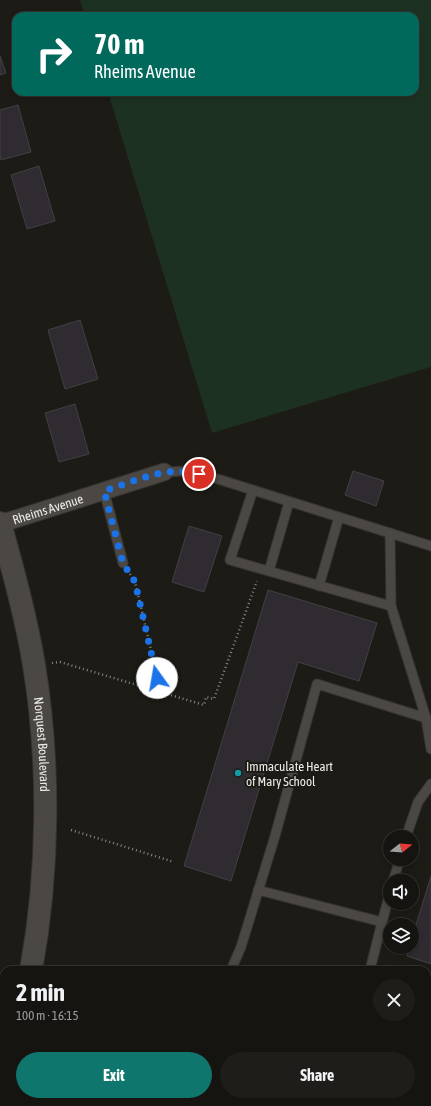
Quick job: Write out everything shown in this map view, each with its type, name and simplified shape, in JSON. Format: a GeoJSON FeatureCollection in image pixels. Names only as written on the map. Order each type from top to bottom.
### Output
{"type":"FeatureCollection","features":[{"type":"Feature","properties":{"kind":"street","name":"Rheims Avenue"},"geometry":{"type":"LineString","coordinates":[[0,523],[164,472]]}},
{"type":"Feature","properties":{"kind":"street","name":"Norquest Boulevard"},"geometry":{"type":"LineString","coordinates":[[0,523],[20,596],[34,665],[42,735],[45,809],[43,879],[33,966]]}},
{"type":"Feature","properties":{"kind":"lane"},"geometry":{"type":"LineString","coordinates":[[164,472],[188,471],[221,480],[431,546]]}},
{"type":"Feature","properties":{"kind":"lane"},"geometry":{"type":"LineString","coordinates":[[253,490],[230,560],[391,606]]}},
{"type":"Feature","properties":{"kind":"lane"},"geometry":{"type":"LineString","coordinates":[[104,491],[123,563]]}},
{"type":"Feature","properties":{"kind":"lane"},"geometry":{"type":"LineString","coordinates":[[265,570],[289,502]]}},
{"type":"Feature","properties":{"kind":"lane"},"geometry":{"type":"LineString","coordinates":[[319,586],[339,517]]}},
{"type":"Feature","properties":{"kind":"lane"},"geometry":{"type":"LineString","coordinates":[[390,533],[391,606],[426,718],[431,749]]}},
{"type":"Feature","properties":{"kind":"lane"},"geometry":{"type":"LineString","coordinates":[[233,966],[241,947],[317,684],[426,718]]}},
{"type":"Feature","properties":{"kind":"lane"},"geometry":{"type":"LineString","coordinates":[[408,830],[418,802],[431,784]]}},
{"type":"Feature","properties":{"kind":"lane"},"geometry":{"type":"LineString","coordinates":[[258,890],[382,922]]}},
{"type":"Feature","properties":{"kind":"lane"},"geometry":{"type":"LineString","coordinates":[[371,966],[385,910]]}},
{"type":"Feature","properties":{"kind":"path"},"geometry":{"type":"LineString","coordinates":[[123,563],[135,582],[161,692]]}},
{"type":"Feature","properties":{"kind":"path"},"geometry":{"type":"LineString","coordinates":[[34,665],[60,662],[204,705],[206,697],[214,699],[265,570]]}},
{"type":"Feature","properties":{"kind":"path"},"geometry":{"type":"LineString","coordinates":[[71,830],[174,862]]}},
{"type":"Feature","properties":{"kind":"green space"},"geometry":{"type":"Polygon","coordinates":[[[80,0],[431,0],[431,367],[212,433],[109,96],[419,96],[419,12],[84,12],[80,0]]]}},
{"type":"Feature","properties":{"kind":"building"},"geometry":{"type":"Polygon","coordinates":[[[0,56],[6,73],[0,75],[0,56]]]}},
{"type":"Feature","properties":{"kind":"building"},"geometry":{"type":"Polygon","coordinates":[[[18,105],[31,152],[1,160],[0,110],[18,105]]]}},
{"type":"Feature","properties":{"kind":"building"},"geometry":{"type":"Polygon","coordinates":[[[39,166],[55,221],[27,229],[11,175],[39,166]]]}},
{"type":"Feature","properties":{"kind":"building"},"geometry":{"type":"Polygon","coordinates":[[[80,320],[98,379],[65,389],[48,330],[80,320]]]}},
{"type":"Feature","properties":{"kind":"building"},"geometry":{"type":"Polygon","coordinates":[[[75,404],[89,454],[59,462],[45,413],[75,404]]]}},
{"type":"Feature","properties":{"kind":"building"},"geometry":{"type":"Polygon","coordinates":[[[353,471],[384,481],[376,506],[345,495],[353,471]]]}},
{"type":"Feature","properties":{"kind":"building"},"geometry":{"type":"Polygon","coordinates":[[[189,526],[222,536],[204,592],[172,582],[189,526]]]}},
{"type":"Feature","properties":{"kind":"building","name":"Immaculate Heart of Mary School"},"geometry":{"type":"Polygon","coordinates":[[[268,590],[377,623],[359,681],[298,662],[231,881],[184,866],[268,590]]]}},
{"type":"Feature","properties":{"kind":"building"},"geometry":{"type":"Polygon","coordinates":[[[431,876],[431,964],[407,956],[407,954],[419,954],[418,918],[431,876]]]}},
{"type":"Feature","properties":{"kind":"place","name":"Immaculate Heart of Mary School"},"geometry":{"type":"Point","coordinates":[238,773]}},
{"type":"Feature","properties":{"kind":"route"},"geometry":{"type":"LineString","coordinates":[[157,678],[135,582],[123,563],[104,491],[164,472],[188,471],[199,474]]}}]}
